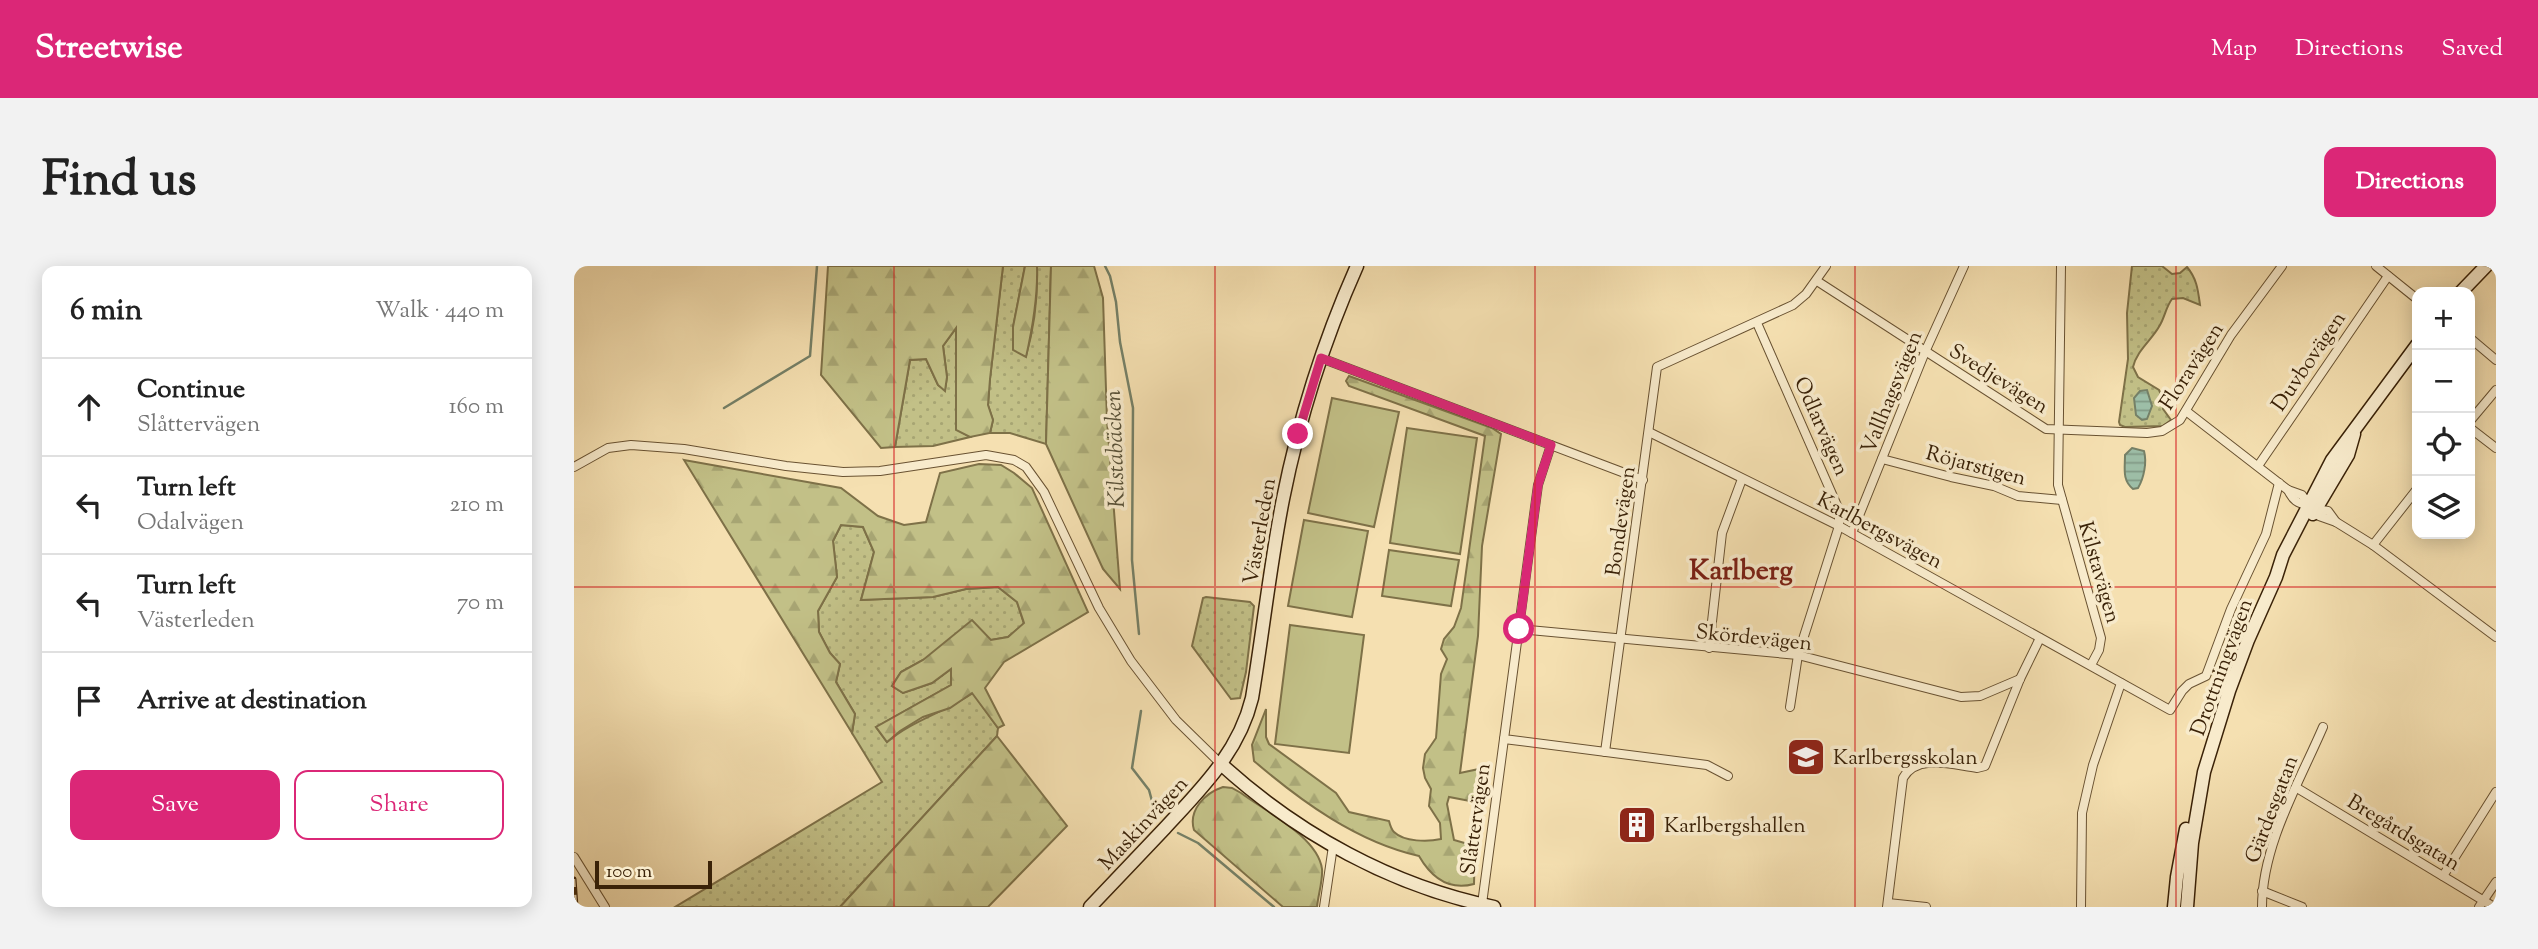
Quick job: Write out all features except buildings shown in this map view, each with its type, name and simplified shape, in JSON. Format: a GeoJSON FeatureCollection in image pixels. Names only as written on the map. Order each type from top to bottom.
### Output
{"type":"FeatureCollection","features":[{"type":"Feature","properties":{"kind":"street","name":"Västerleden"},"geometry":{"type":"LineString","coordinates":[[1221,764],[1244,725],[1252,698],[1283,498],[1298,434],[1321,358],[1357,266]]}},
{"type":"Feature","properties":{"kind":"street","name":"Bondevägen"},"geometry":{"type":"LineString","coordinates":[[1605,752],[1657,368],[1793,305],[1817,281],[1826,266]]}},
{"type":"Feature","properties":{"kind":"street","name":"Vallhagsvägen"},"geometry":{"type":"LineString","coordinates":[[1852,533],[1925,352],[1965,266]]}},
{"type":"Feature","properties":{"kind":"street","name":"Kilstavägen"},"geometry":{"type":"LineString","coordinates":[[2061,266],[2057,467],[2062,500],[2101,638],[2099,650],[2091,665]]}},
{"type":"Feature","properties":{"kind":"street","name":"Floravägen"},"geometry":{"type":"LineString","coordinates":[[2059,430],[2162,431],[2180,421],[2231,335],[2282,266]]}},
{"type":"Feature","properties":{"kind":"street"},"geometry":{"type":"LineString","coordinates":[[2376,266],[2412,295]]}},
{"type":"Feature","properties":{"kind":"street"},"geometry":{"type":"LineString","coordinates":[[2466,287],[2486,266]]}},
{"type":"Feature","properties":{"kind":"street","name":"Duvbovägen"},"geometry":{"type":"LineString","coordinates":[[2258,466],[2388,276]]}},
{"type":"Feature","properties":{"kind":"street","name":"Svedjevägen"},"geometry":{"type":"LineString","coordinates":[[1817,281],[2037,425],[2059,430]]}},
{"type":"Feature","properties":{"kind":"street","name":"Odlarvägen"},"geometry":{"type":"LineString","coordinates":[[1757,323],[1839,510],[1839,526],[1798,655],[1790,707]]}},
{"type":"Feature","properties":{"kind":"street"},"geometry":{"type":"LineString","coordinates":[[2475,342],[2496,360]]}},
{"type":"Feature","properties":{"kind":"street","name":"Drottningvägen"},"geometry":{"type":"LineString","coordinates":[[2174,907],[2187,825],[2248,640],[2341,445],[2413,350]]}},
{"type":"Feature","properties":{"kind":"street"},"geometry":{"type":"LineString","coordinates":[[1321,358],[1643,480]]}},
{"type":"Feature","properties":{"kind":"street"},"geometry":{"type":"LineString","coordinates":[[2475,415],[2496,390]]}},
{"type":"Feature","properties":{"kind":"street"},"geometry":{"type":"LineString","coordinates":[[2186,411],[2288,490],[2298,503],[2312,507],[2319,516],[2336,522],[2373,545],[2496,637]]}},
{"type":"Feature","properties":{"kind":"street","name":"Karlbergsvägen"},"geometry":{"type":"LineString","coordinates":[[1649,432],[1839,526],[2091,665]]}},
{"type":"Feature","properties":{"kind":"street"},"geometry":{"type":"LineString","coordinates":[[2475,432],[2496,448]]}},
{"type":"Feature","properties":{"kind":"street","name":"Slåttervägen"},"geometry":{"type":"LineString","coordinates":[[1488,906],[1504,739],[1538,485],[1551,445]]}},
{"type":"Feature","properties":{"kind":"street"},"geometry":{"type":"LineString","coordinates":[[574,467],[608,448],[617,446],[666,447],[843,472],[880,471],[986,455],[1014,460],[1026,467],[1044,492],[1102,614],[1131,661],[1176,720],[1221,764],[1282,815],[1333,846],[1389,873],[1488,906]]}},
{"type":"Feature","properties":{"kind":"street","name":"Röjarstigen"},"geometry":{"type":"LineString","coordinates":[[1882,459],[1994,486],[2018,496],[2062,500]]}},
{"type":"Feature","properties":{"kind":"street"},"geometry":{"type":"LineString","coordinates":[[1709,649],[1722,533],[1742,479]]}},
{"type":"Feature","properties":{"kind":"street"},"geometry":{"type":"LineString","coordinates":[[2091,665],[2170,710],[2189,684],[2206,676],[2231,609],[2266,534],[2279,483]]}},
{"type":"Feature","properties":{"kind":"street"},"geometry":{"type":"LineString","coordinates":[[2373,545],[2412,495]]}},
{"type":"Feature","properties":{"kind":"street","name":"Skördevägen"},"geometry":{"type":"LineString","coordinates":[[1519,629],[1709,649],[1798,655],[1961,697],[1980,696],[2020,678]]}},
{"type":"Feature","properties":{"kind":"street"},"geometry":{"type":"LineString","coordinates":[[1926,907],[1888,905],[1903,778],[1915,764],[1977,768],[1985,766],[2020,678],[2040,638]]}},
{"type":"Feature","properties":{"kind":"street"},"geometry":{"type":"LineString","coordinates":[[2081,907],[2082,813],[2093,765],[2121,683]]}},
{"type":"Feature","properties":{"kind":"street","name":"Gärdesgatan"},"geometry":{"type":"LineString","coordinates":[[2262,907],[2264,874],[2273,841],[2323,727]]}},
{"type":"Feature","properties":{"kind":"street","name":"Slåttervägen"},"geometry":{"type":"LineString","coordinates":[[1504,739],[1605,752]]}},
{"type":"Feature","properties":{"kind":"street"},"geometry":{"type":"LineString","coordinates":[[1605,752],[1707,765],[1728,776]]}},
{"type":"Feature","properties":{"kind":"street","name":"Maskinvägen"},"geometry":{"type":"LineString","coordinates":[[1090,907],[1207,783],[1221,764]]}},
{"type":"Feature","properties":{"kind":"street","name":"Drottningvägen"},"geometry":{"type":"LineString","coordinates":[[2187,907],[2192,843],[2204,772]]}},
{"type":"Feature","properties":{"kind":"street","name":"Bregårdsgatan"},"geometry":{"type":"LineString","coordinates":[[2297,788],[2443,876],[2482,904],[2494,907]]}},
{"type":"Feature","properties":{"kind":"street"},"geometry":{"type":"LineString","coordinates":[[2443,876],[2496,792]]}},
{"type":"Feature","properties":{"kind":"street"},"geometry":{"type":"LineString","coordinates":[[1325,907],[1333,846]]}},
{"type":"Feature","properties":{"kind":"street"},"geometry":{"type":"LineString","coordinates":[[574,857],[605,907]]}},
{"type":"Feature","properties":{"kind":"street"},"geometry":{"type":"LineString","coordinates":[[2482,904],[2496,882]]}},
{"type":"Feature","properties":{"kind":"street"},"geometry":{"type":"LineString","coordinates":[[2262,891],[2302,907]]}},
{"type":"Feature","properties":{"kind":"green space"},"geometry":{"type":"Polygon","coordinates":[[[828,266],[1003,266],[990,379],[988,405],[993,420],[990,433],[970,437],[956,430],[956,328],[943,346],[947,377],[945,391],[938,385],[926,359],[910,360],[895,447],[881,448],[821,375],[828,266]]]}},
{"type":"Feature","properties":{"kind":"green space"},"geometry":{"type":"Polygon","coordinates":[[[1003,266],[1025,266],[1013,327],[1013,349],[1026,356],[1035,312],[1037,266],[1051,266],[1046,444],[1010,433],[990,433],[993,420],[988,405],[990,379],[1003,266]]]}},
{"type":"Feature","properties":{"kind":"green space"},"geometry":{"type":"Polygon","coordinates":[[[1025,266],[1037,266],[1035,312],[1026,357],[1013,350],[1013,327],[1025,266]]]}},
{"type":"Feature","properties":{"kind":"green space"},"geometry":{"type":"Polygon","coordinates":[[[1051,266],[1094,266],[1103,298],[1107,420],[1120,589],[1103,569],[1046,444],[1051,266]]]}},
{"type":"Feature","properties":{"kind":"green space"},"geometry":{"type":"Polygon","coordinates":[[[2132,266],[2162,266],[2172,274],[2180,273],[2187,267],[2198,290],[2200,305],[2183,298],[2172,299],[2160,325],[2138,355],[2133,367],[2138,377],[2159,390],[2163,409],[2171,420],[2163,426],[2125,427],[2119,422],[2128,359],[2127,313],[2132,266]]]}},
{"type":"Feature","properties":{"kind":"green space"},"geometry":{"type":"Polygon","coordinates":[[[957,327],[956,429],[970,437],[933,446],[895,447],[910,360],[926,359],[938,385],[945,390],[947,377],[943,346],[957,327]]]}},
{"type":"Feature","properties":{"kind":"green space"},"geometry":{"type":"Polygon","coordinates":[[[1349,376],[1492,428],[1501,434],[1482,546],[1478,636],[1460,773],[1479,769],[1486,787],[1482,799],[1475,802],[1449,797],[1447,804],[1454,840],[1475,846],[1474,884],[1448,884],[1435,876],[1419,856],[1396,850],[1352,831],[1291,791],[1254,761],[1252,745],[1266,709],[1266,737],[1269,744],[1336,793],[1349,812],[1389,821],[1393,831],[1404,838],[1423,841],[1441,839],[1440,823],[1429,806],[1431,789],[1423,768],[1425,754],[1436,738],[1441,674],[1447,659],[1441,649],[1461,608],[1485,436],[1349,386],[1346,381],[1349,376]]]}},
{"type":"Feature","properties":{"kind":"green space"},"geometry":{"type":"Polygon","coordinates":[[[1332,398],[1399,412],[1374,527],[1308,513],[1332,398]]]}},
{"type":"Feature","properties":{"kind":"green space"},"geometry":{"type":"Polygon","coordinates":[[[1407,428],[1477,438],[1460,554],[1390,543],[1407,428]]]}},
{"type":"Feature","properties":{"kind":"green space"},"geometry":{"type":"Polygon","coordinates":[[[684,460],[841,488],[878,516],[904,525],[926,522],[940,473],[979,464],[1001,465],[1032,488],[1088,612],[1004,662],[985,688],[1004,725],[998,728],[972,693],[950,708],[923,717],[887,742],[876,727],[951,685],[951,669],[932,683],[903,693],[892,686],[901,672],[923,660],[972,620],[991,640],[1008,637],[1024,623],[1017,602],[998,587],[966,589],[933,597],[861,600],[874,552],[863,527],[841,525],[833,541],[837,577],[818,611],[819,632],[830,653],[840,664],[836,682],[855,714],[852,733],[684,460]]]}},
{"type":"Feature","properties":{"kind":"green space"},"geometry":{"type":"Polygon","coordinates":[[[1304,520],[1368,531],[1352,617],[1288,606],[1304,520]]]}},
{"type":"Feature","properties":{"kind":"green space"},"geometry":{"type":"Polygon","coordinates":[[[841,525],[863,527],[874,552],[861,600],[933,597],[966,589],[998,587],[1017,602],[1024,624],[1008,637],[923,660],[901,672],[892,686],[903,693],[932,683],[951,669],[951,685],[876,727],[887,742],[907,728],[973,693],[998,728],[997,736],[840,907],[675,907],[882,782],[852,733],[855,714],[836,682],[840,664],[830,653],[819,632],[818,611],[837,577],[833,541],[841,525]]]}},
{"type":"Feature","properties":{"kind":"green space"},"geometry":{"type":"Polygon","coordinates":[[[1389,550],[1459,560],[1451,606],[1382,596],[1389,550]]]}},
{"type":"Feature","properties":{"kind":"green space"},"geometry":{"type":"Polygon","coordinates":[[[1203,598],[1250,602],[1254,606],[1240,698],[1231,699],[1192,646],[1203,598]]]}},
{"type":"Feature","properties":{"kind":"green space"},"geometry":{"type":"Polygon","coordinates":[[[1290,625],[1364,635],[1349,753],[1275,744],[1290,625]]]}},
{"type":"Feature","properties":{"kind":"green space"},"geometry":{"type":"Polygon","coordinates":[[[997,736],[1067,826],[988,907],[840,907],[997,736]]]}},
{"type":"Feature","properties":{"kind":"green space"},"geometry":{"type":"Polygon","coordinates":[[[1223,787],[1241,793],[1289,826],[1311,846],[1322,869],[1317,907],[1283,907],[1194,830],[1193,816],[1199,803],[1210,793],[1223,787]]]}},
{"type":"Feature","properties":{"kind":"shaded area"},"geometry":{"type":"Polygon","coordinates":[[[2147,390],[2152,406],[2147,419],[2142,420],[2136,415],[2134,398],[2140,391],[2147,390]]]}},
{"type":"Feature","properties":{"kind":"shaded area"},"geometry":{"type":"Polygon","coordinates":[[[2132,448],[2144,451],[2145,460],[2140,484],[2133,489],[2127,482],[2125,470],[2125,455],[2132,448]]]}},
{"type":"Feature","properties":{"kind":"waterway"},"geometry":{"type":"LineString","coordinates":[[724,408],[810,356],[817,266]]}},
{"type":"Feature","properties":{"kind":"waterway","name":"Kilstabäcken"},"geometry":{"type":"LineString","coordinates":[[1105,266],[1116,302],[1120,342],[1133,408],[1132,560],[1139,634]]}},
{"type":"Feature","properties":{"kind":"waterway","name":"Kilstabäcken"},"geometry":{"type":"LineString","coordinates":[[1141,711],[1132,768],[1149,790],[1155,812]]}},
{"type":"Feature","properties":{"kind":"waterway","name":"Kilstabäcken"},"geometry":{"type":"LineString","coordinates":[[1178,833],[1198,843],[1274,907]]}},
{"type":"Feature","properties":{"kind":"railway"},"geometry":{"type":"LineString","coordinates":[[574,879],[576,907]]}},
{"type":"Feature","properties":{"kind":"place","name":"Karlbergsskolan"},"geometry":{"type":"Point","coordinates":[1806,757]}},
{"type":"Feature","properties":{"kind":"place","name":"Karlbergshallen"},"geometry":{"type":"Point","coordinates":[1637,825]}},
{"type":"Feature","properties":{"kind":"district","name":"Karlberg"},"geometry":{"type":"Point","coordinates":[1741,569]}},
{"type":"Feature","properties":{"kind":"route"},"geometry":{"type":"LineString","coordinates":[[1298,434],[1321,358],[1551,445],[1538,485],[1519,629]]}}]}
